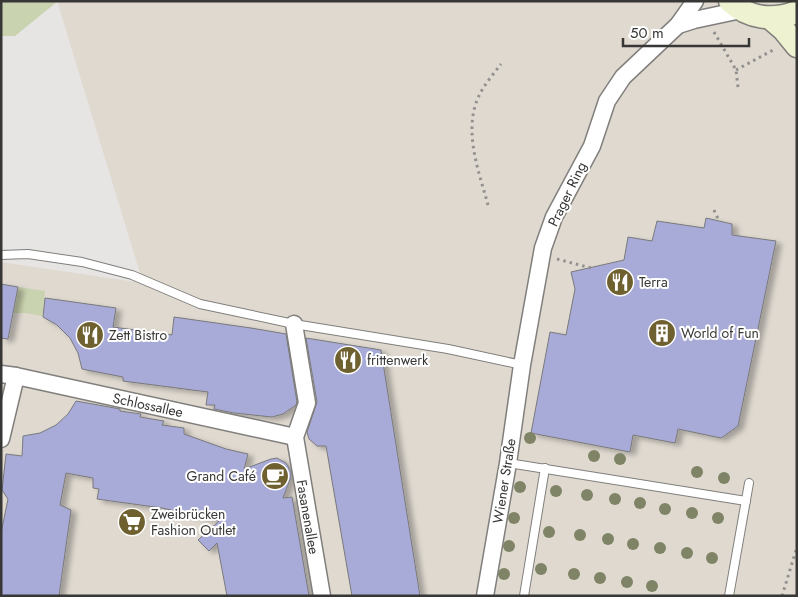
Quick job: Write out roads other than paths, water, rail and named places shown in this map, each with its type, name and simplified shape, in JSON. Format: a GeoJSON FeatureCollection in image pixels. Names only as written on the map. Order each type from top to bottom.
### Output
{"type":"FeatureCollection","features":[{"type":"Feature","properties":{"kind":"main road"},"geometry":{"type":"LineString","coordinates":[[736,6],[755,16],[770,18],[797,12]]}},
{"type":"Feature","properties":{"kind":"main road"},"geometry":{"type":"LineString","coordinates":[[770,18],[784,30],[795,44]]}},
{"type":"Feature","properties":{"kind":"street"},"geometry":{"type":"LineString","coordinates":[[678,25],[695,1]]}},
{"type":"Feature","properties":{"kind":"street"},"geometry":{"type":"LineString","coordinates":[[678,25],[736,6]]}},
{"type":"Feature","properties":{"kind":"street","name":"Prager Ring"},"geometry":{"type":"LineString","coordinates":[[522,365],[542,255],[554,217],[592,146],[607,101],[623,77],[678,25]]}},
{"type":"Feature","properties":{"kind":"street"},"geometry":{"type":"LineString","coordinates":[[294,324],[307,403],[295,437]]}},
{"type":"Feature","properties":{"kind":"street","name":"Wiener Straße"},"geometry":{"type":"LineString","coordinates":[[485,596],[508,463],[522,365]]}},
{"type":"Feature","properties":{"kind":"street"},"geometry":{"type":"LineString","coordinates":[[1,438],[9,375]]}},
{"type":"Feature","properties":{"kind":"street","name":"Schlossallee"},"geometry":{"type":"LineString","coordinates":[[9,375],[295,437]]}},
{"type":"Feature","properties":{"kind":"street","name":"Fasanenallee"},"geometry":{"type":"LineString","coordinates":[[295,437],[322,596]]}},
{"type":"Feature","properties":{"kind":"lane"},"geometry":{"type":"LineString","coordinates":[[1,255],[28,254],[82,262],[132,275],[200,304],[294,324],[448,349],[522,365]]}},
{"type":"Feature","properties":{"kind":"lane"},"geometry":{"type":"LineString","coordinates":[[508,463],[746,500]]}},
{"type":"Feature","properties":{"kind":"lane"},"geometry":{"type":"LineString","coordinates":[[524,596],[545,468]]}},
{"type":"Feature","properties":{"kind":"lane"},"geometry":{"type":"LineString","coordinates":[[729,596],[749,483]]}},
{"type":"Feature","properties":{"kind":"place","name":"Terra"},"geometry":{"type":"Point","coordinates":[620,282]}},
{"type":"Feature","properties":{"kind":"place","name":"World of Fun"},"geometry":{"type":"Point","coordinates":[662,333]}},
{"type":"Feature","properties":{"kind":"place","name":"Zett Bistro"},"geometry":{"type":"Point","coordinates":[90,335]}},
{"type":"Feature","properties":{"kind":"place","name":"frittenwerk"},"geometry":{"type":"Point","coordinates":[348,360]}},
{"type":"Feature","properties":{"kind":"place","name":"Grand Café"},"geometry":{"type":"Point","coordinates":[275,476]}},
{"type":"Feature","properties":{"kind":"place","name":"Zweibrücken Fashion Outlet"},"geometry":{"type":"Point","coordinates":[132,522]}}]}
